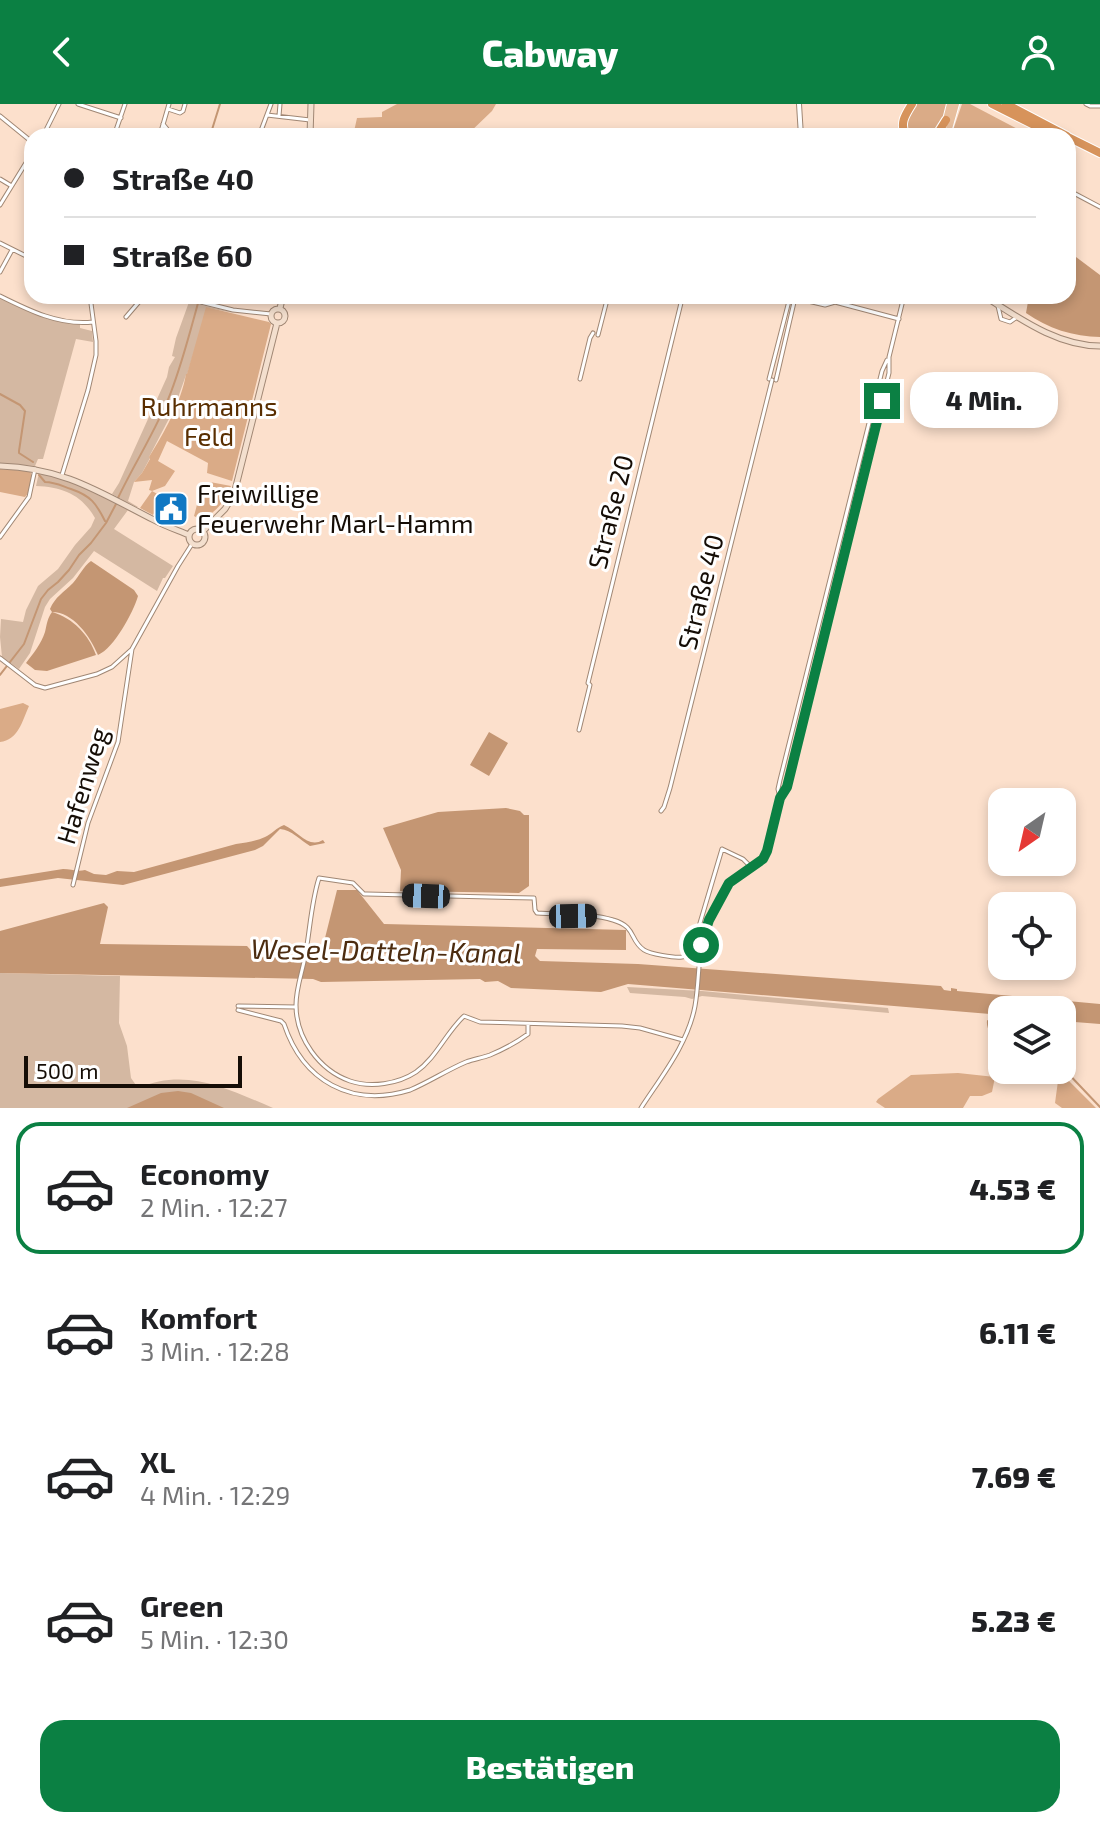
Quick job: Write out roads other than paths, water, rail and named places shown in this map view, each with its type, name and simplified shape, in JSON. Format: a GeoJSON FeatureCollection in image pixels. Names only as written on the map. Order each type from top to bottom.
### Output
{"type":"FeatureCollection","features":[{"type":"Feature","properties":{"kind":"highway"},"geometry":{"type":"LineString","coordinates":[[902,128],[903,114],[911,104]]}},
{"type":"Feature","properties":{"kind":"highway"},"geometry":{"type":"LineString","coordinates":[[992,104],[1040,128]]}},
{"type":"Feature","properties":{"kind":"highway"},"geometry":{"type":"LineString","coordinates":[[1006,104],[1050,128]]}},
{"type":"Feature","properties":{"kind":"highway"},"geometry":{"type":"LineString","coordinates":[[944,128],[946,120]]}},
{"type":"Feature","properties":{"kind":"highway"},"geometry":{"type":"LineString","coordinates":[[1076,142],[1100,156]]}},
{"type":"Feature","properties":{"kind":"main road"},"geometry":{"type":"LineString","coordinates":[[310,128],[311,104]]}},
{"type":"Feature","properties":{"kind":"main road"},"geometry":{"type":"LineString","coordinates":[[946,120],[953,104]]}},
{"type":"Feature","properties":{"kind":"main road"},"geometry":{"type":"LineString","coordinates":[[944,128],[953,104]]}},
{"type":"Feature","properties":{"kind":"main road"},"geometry":{"type":"LineString","coordinates":[[280,308],[281,304]]}},
{"type":"Feature","properties":{"kind":"main road"},"geometry":{"type":"LineString","coordinates":[[995,304],[1056,337],[1100,346]]}},
{"type":"Feature","properties":{"kind":"main road"},"geometry":{"type":"LineString","coordinates":[[280,308],[286,317],[277,323],[272,320],[271,314],[274,309],[280,308]]}},
{"type":"Feature","properties":{"kind":"main road"},"geometry":{"type":"LineString","coordinates":[[202,532],[225,509],[234,494],[277,323]]}},
{"type":"Feature","properties":{"kind":"main road"},"geometry":{"type":"LineString","coordinates":[[0,466],[62,475],[189,535]]}},
{"type":"Feature","properties":{"kind":"main road"},"geometry":{"type":"LineString","coordinates":[[189,535],[195,530],[202,532]]}},
{"type":"Feature","properties":{"kind":"main road"},"geometry":{"type":"LineString","coordinates":[[189,535],[192,544],[198,545],[203,542],[202,532]]}},
{"type":"Feature","properties":{"kind":"street"},"geometry":{"type":"LineString","coordinates":[[47,128],[59,104]]}},
{"type":"Feature","properties":{"kind":"street"},"geometry":{"type":"LineString","coordinates":[[78,104],[121,118]]}},
{"type":"Feature","properties":{"kind":"street"},"geometry":{"type":"LineString","coordinates":[[117,128],[125,104]]}},
{"type":"Feature","properties":{"kind":"street"},"geometry":{"type":"LineString","coordinates":[[163,124],[169,106],[180,113],[185,104]]}},
{"type":"Feature","properties":{"kind":"street"},"geometry":{"type":"LineString","coordinates":[[262,128],[271,104]]}},
{"type":"Feature","properties":{"kind":"street"},"geometry":{"type":"LineString","coordinates":[[279,116],[280,104]]}},
{"type":"Feature","properties":{"kind":"street"},"geometry":{"type":"LineString","coordinates":[[799,104],[800,128]]}},
{"type":"Feature","properties":{"kind":"street"},"geometry":{"type":"LineString","coordinates":[[1086,104],[1099,105]]}},
{"type":"Feature","properties":{"kind":"street"},"geometry":{"type":"LineString","coordinates":[[267,115],[310,120]]}},
{"type":"Feature","properties":{"kind":"street"},"geometry":{"type":"LineString","coordinates":[[0,116],[24,136]]}},
{"type":"Feature","properties":{"kind":"street"},"geometry":{"type":"LineString","coordinates":[[0,205],[24,166]]}},
{"type":"Feature","properties":{"kind":"street"},"geometry":{"type":"LineString","coordinates":[[0,179],[12,186]]}},
{"type":"Feature","properties":{"kind":"street"},"geometry":{"type":"LineString","coordinates":[[1076,194],[1100,207]]}},
{"type":"Feature","properties":{"kind":"street"},"geometry":{"type":"LineString","coordinates":[[0,251],[2,245],[24,255]]}},
{"type":"Feature","properties":{"kind":"street"},"geometry":{"type":"LineString","coordinates":[[0,272],[12,250]]}},
{"type":"Feature","properties":{"kind":"street"},"geometry":{"type":"LineString","coordinates":[[0,296],[46,316],[72,322],[93,322]]}},
{"type":"Feature","properties":{"kind":"street"},"geometry":{"type":"LineString","coordinates":[[62,475],[93,371],[96,341],[91,304]]}},
{"type":"Feature","properties":{"kind":"street"},"geometry":{"type":"LineString","coordinates":[[126,317],[137,304]]}},
{"type":"Feature","properties":{"kind":"street"},"geometry":{"type":"LineString","coordinates":[[208,304],[271,314]]}},
{"type":"Feature","properties":{"kind":"street"},"geometry":{"type":"LineString","coordinates":[[580,379],[590,338],[596,334],[605,304]]}},
{"type":"Feature","properties":{"kind":"street","name":"Straße 20"},"geometry":{"type":"LineString","coordinates":[[579,730],[681,304]]}},
{"type":"Feature","properties":{"kind":"street","name":"Straße 40"},"geometry":{"type":"LineString","coordinates":[[661,811],[670,788],[791,304]]}},
{"type":"Feature","properties":{"kind":"street"},"geometry":{"type":"LineString","coordinates":[[843,304],[899,319]]}},
{"type":"Feature","properties":{"kind":"street"},"geometry":{"type":"LineString","coordinates":[[780,798],[778,789],[791,736],[882,371],[889,357],[903,304]]}},
{"type":"Feature","properties":{"kind":"street"},"geometry":{"type":"LineString","coordinates":[[998,306],[999,317],[1005,321],[1012,322],[1017,317]]}},
{"type":"Feature","properties":{"kind":"street"},"geometry":{"type":"LineString","coordinates":[[641,1108],[683,1040],[695,1007],[700,953],[709,920],[729,883],[763,859],[768,847],[780,798],[787,787],[889,373],[889,357]]}},
{"type":"Feature","properties":{"kind":"street"},"geometry":{"type":"LineString","coordinates":[[0,537],[29,497],[35,469]]}},
{"type":"Feature","properties":{"kind":"street"},"geometry":{"type":"LineString","coordinates":[[0,658],[35,685],[45,688],[97,674],[116,664],[132,649],[192,544]]}},
{"type":"Feature","properties":{"kind":"street","name":"Hafenweg"},"geometry":{"type":"LineString","coordinates":[[74,882],[88,823],[118,742],[132,649]]}},
{"type":"Feature","properties":{"kind":"street"},"geometry":{"type":"LineString","coordinates":[[683,1040],[640,1028],[480,1022],[464,1016],[433,1056],[410,1075],[369,1084],[340,1076],[321,1063],[307,1044],[299,1026],[296,1007],[319,878],[353,883],[364,894],[534,898],[537,913],[617,920],[628,926],[644,950],[683,957],[692,950],[722,849],[743,859],[752,868]]}},
{"type":"Feature","properties":{"kind":"street"},"geometry":{"type":"LineString","coordinates":[[296,1007],[238,1008],[281,1021],[299,1057],[316,1077],[342,1091],[368,1097],[410,1090],[467,1062],[492,1054],[524,1038],[528,1034],[528,1024]]}},
{"type":"Feature","properties":{"kind":"water"},"geometry":{"type":"Polygon","coordinates":[[[1076,257],[1100,275],[1100,337],[1061,331],[1026,313],[1028,304],[1076,304],[1076,257]]]}},
{"type":"Feature","properties":{"kind":"water"},"geometry":{"type":"Polygon","coordinates":[[[91,561],[134,590],[138,596],[122,629],[98,655],[80,626],[50,609],[91,561]]]}},
{"type":"Feature","properties":{"kind":"water"},"geometry":{"type":"Polygon","coordinates":[[[52,612],[67,618],[79,628],[96,655],[47,671],[35,670],[26,663],[37,649],[52,612]]]}},
{"type":"Feature","properties":{"kind":"water"},"geometry":{"type":"Polygon","coordinates":[[[489,732],[508,743],[489,776],[470,765],[489,732]]]}},
{"type":"Feature","properties":{"kind":"water"},"geometry":{"type":"Polygon","coordinates":[[[506,808],[529,815],[529,886],[519,893],[400,891],[401,870],[383,828],[438,812],[506,808]]]}},
{"type":"Feature","properties":{"kind":"water"},"geometry":{"type":"Polygon","coordinates":[[[284,825],[308,841],[323,840],[325,843],[310,846],[292,833],[280,829],[255,850],[123,885],[58,878],[0,887],[0,879],[63,869],[106,875],[117,871],[134,872],[258,840],[284,825]]]}},
{"type":"Feature","properties":{"kind":"water","name":"Wesel-Datteln-Kanal"},"geometry":{"type":"Polygon","coordinates":[[[337,890],[357,890],[384,924],[626,930],[626,950],[537,949],[535,956],[540,961],[638,964],[941,986],[951,991],[951,988],[1012,996],[988,996],[988,1014],[628,984],[601,992],[511,988],[498,981],[485,982],[480,979],[321,982],[313,979],[0,973],[0,931],[104,903],[108,907],[100,944],[247,946],[257,957],[458,959],[456,954],[331,953],[324,942],[337,890]]]}},
{"type":"Feature","properties":{"kind":"water"},"geometry":{"type":"Polygon","coordinates":[[[1076,1002],[1100,1004],[1100,1024],[1076,1022],[1076,1002]]]}},
{"type":"Feature","properties":{"kind":"water"},"geometry":{"type":"Polygon","coordinates":[[[161,1093],[191,1093],[224,1108],[127,1108],[161,1093]]]}},
{"type":"Feature","properties":{"kind":"waterway"},"geometry":{"type":"LineString","coordinates":[[212,128],[220,104]]}},
{"type":"Feature","properties":{"kind":"waterway"},"geometry":{"type":"LineString","coordinates":[[118,498],[171,392],[198,304]]}},
{"type":"Feature","properties":{"kind":"waterway"},"geometry":{"type":"LineString","coordinates":[[0,394],[25,411],[19,453],[33,462]]}},
{"type":"Feature","properties":{"kind":"waterway"},"geometry":{"type":"LineString","coordinates":[[39,475],[45,482],[61,485],[88,497],[105,521]]}},
{"type":"Feature","properties":{"kind":"waterway"},"geometry":{"type":"LineString","coordinates":[[0,675],[24,644],[41,599],[91,543],[116,504]]}},
{"type":"Feature","properties":{"kind":"waterway"},"geometry":{"type":"LineString","coordinates":[[1076,1082],[1100,1107]]}},
{"type":"Feature","properties":{"kind":"place","name":"Freiwillige Feuerwehr Marl-Hamm"},"geometry":{"type":"Point","coordinates":[171,509]}},
{"type":"Feature","properties":{"kind":"park label","name":"Ruhrmanns Feld"},"geometry":{"type":"Point","coordinates":[209,422]}}]}
